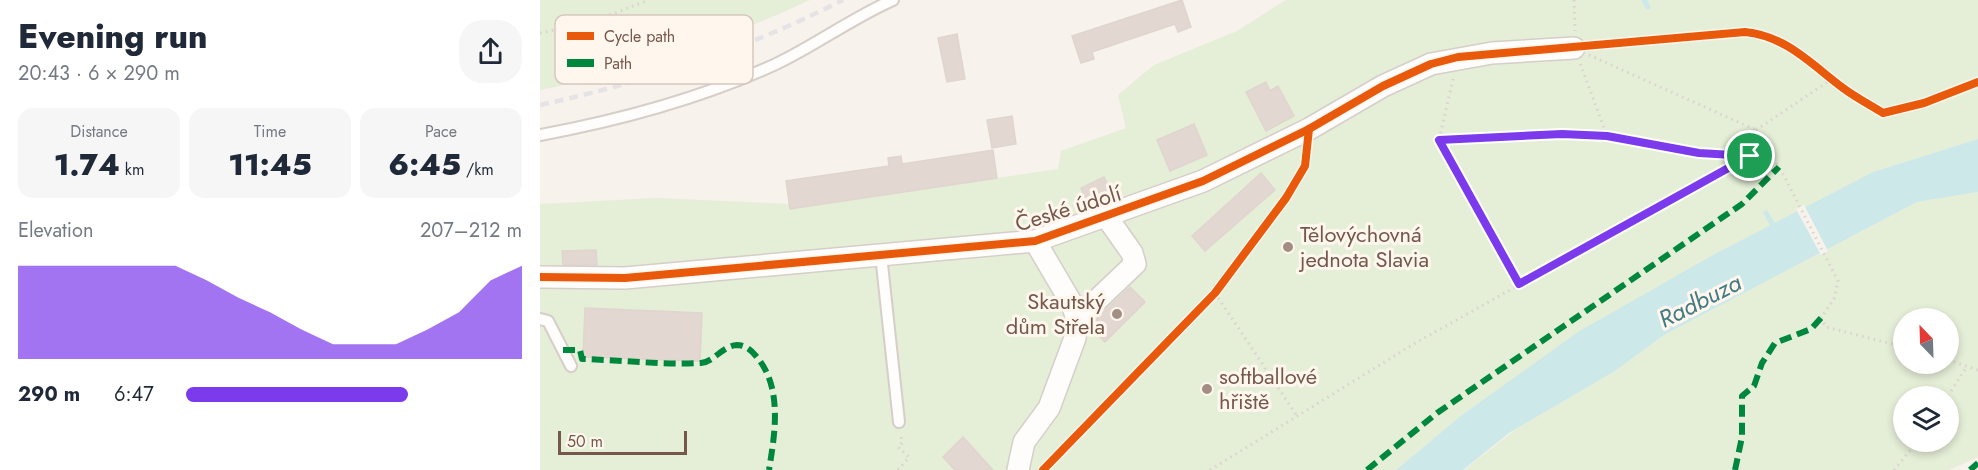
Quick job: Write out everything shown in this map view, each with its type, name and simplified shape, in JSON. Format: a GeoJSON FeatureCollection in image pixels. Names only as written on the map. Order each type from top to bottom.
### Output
{"type":"FeatureCollection","features":[{"type":"Feature","properties":{"kind":"street","name":"České údolí"},"geometry":{"type":"LineString","coordinates":[[540,277],[626,278],[1035,241],[1203,181],[1309,129],[1383,86],[1431,64],[1458,57],[1574,48]]}},
{"type":"Feature","properties":{"kind":"street","name":"České údolí"},"geometry":{"type":"LineString","coordinates":[[1035,241],[1072,304],[1077,320],[1135,264],[1132,253],[1106,216]]}},
{"type":"Feature","properties":{"kind":"street"},"geometry":{"type":"LineString","coordinates":[[1018,470],[1024,442],[1049,408],[1075,338],[1077,320]]}},
{"type":"Feature","properties":{"kind":"lane"},"geometry":{"type":"LineString","coordinates":[[753,74],[893,0]]}},
{"type":"Feature","properties":{"kind":"lane"},"geometry":{"type":"LineString","coordinates":[[540,135],[591,126],[730,84]]}},
{"type":"Feature","properties":{"kind":"lane"},"geometry":{"type":"LineString","coordinates":[[881,255],[899,422]]}},
{"type":"Feature","properties":{"kind":"lane"},"geometry":{"type":"LineString","coordinates":[[540,319],[548,321],[572,366]]}},
{"type":"Feature","properties":{"kind":"path"},"geometry":{"type":"LineString","coordinates":[[609,15],[649,0]]}},
{"type":"Feature","properties":{"kind":"path"},"geometry":{"type":"LineString","coordinates":[[1574,0],[1574,48],[1596,100],[1607,136]]}},
{"type":"Feature","properties":{"kind":"path"},"geometry":{"type":"LineString","coordinates":[[540,33],[555,30]]}},
{"type":"Feature","properties":{"kind":"path"},"geometry":{"type":"LineString","coordinates":[[1574,48],[1597,46]]}},
{"type":"Feature","properties":{"kind":"path"},"geometry":{"type":"LineString","coordinates":[[1574,48],[1756,130],[1783,174],[1837,278],[1838,288],[1834,299],[1821,318],[1826,327],[1859,338],[1893,345]]}},
{"type":"Feature","properties":{"kind":"path"},"geometry":{"type":"LineString","coordinates":[[1458,57],[1439,140],[1519,284]]}},
{"type":"Feature","properties":{"kind":"path"},"geometry":{"type":"LineString","coordinates":[[1756,130],[1835,82],[1824,73]]}},
{"type":"Feature","properties":{"kind":"path"},"geometry":{"type":"LineString","coordinates":[[1043,470],[1215,293],[1286,198],[1305,166],[1309,129]]}},
{"type":"Feature","properties":{"kind":"path"},"geometry":{"type":"LineString","coordinates":[[1439,140],[1562,134],[1607,136],[1699,153],[1771,156]]}},
{"type":"Feature","properties":{"kind":"path"},"geometry":{"type":"LineString","coordinates":[[1210,470],[1519,284],[1750,156]]}},
{"type":"Feature","properties":{"kind":"path"},"geometry":{"type":"LineString","coordinates":[[1215,293],[1297,416]]}},
{"type":"Feature","properties":{"kind":"path"},"geometry":{"type":"LineString","coordinates":[[1959,363],[1978,370]]}},
{"type":"Feature","properties":{"kind":"path"},"geometry":{"type":"LineString","coordinates":[[1954,386],[1967,366]]}},
{"type":"Feature","properties":{"kind":"path"},"geometry":{"type":"LineString","coordinates":[[898,470],[909,457],[898,447],[902,443],[899,422]]}},
{"type":"Feature","properties":{"kind":"path"},"geometry":{"type":"LineString","coordinates":[[1894,470],[1909,452]]}},
{"type":"Feature","properties":{"kind":"green space"},"geometry":{"type":"Polygon","coordinates":[[[540,0],[810,0],[753,24],[753,15],[555,15],[555,84],[570,84],[540,90],[540,0]]]}},
{"type":"Feature","properties":{"kind":"green space","name":"Tělovýchovná jednota Slavia"},"geometry":{"type":"Polygon","coordinates":[[[1286,0],[1978,0],[1978,139],[1873,172],[1720,252],[1643,296],[1469,410],[1396,470],[540,470],[540,204],[657,198],[789,204],[791,209],[1058,169],[1061,151],[1126,128],[1118,95],[1154,65],[1237,31],[1286,0]]]}},
{"type":"Feature","properties":{"kind":"green space"},"geometry":{"type":"Polygon","coordinates":[[[1978,192],[1978,457],[1949,470],[1464,470],[1516,429],[1615,371],[1664,335],[1917,202],[1978,192]]]}},
{"type":"Feature","properties":{"kind":"water","name":"Radbuza"},"geometry":{"type":"Polygon","coordinates":[[[1978,139],[1978,192],[1917,202],[1664,335],[1615,371],[1509,433],[1463,470],[1396,470],[1462,415],[1578,332],[1713,255],[1873,172],[1978,139]]]}},
{"type":"Feature","properties":{"kind":"pier"},"geometry":{"type":"Polygon","coordinates":[[[1804,205],[1828,251],[1821,255],[1796,209],[1804,205]]]}},
{"type":"Feature","properties":{"kind":"building"},"geometry":{"type":"Polygon","coordinates":[[[1182,0],[1191,27],[1178,32],[1175,24],[1092,52],[1094,59],[1081,63],[1072,36],[1182,0]]]}},
{"type":"Feature","properties":{"kind":"building"},"geometry":{"type":"Polygon","coordinates":[[[957,34],[965,79],[947,82],[938,38],[957,34]]]}},
{"type":"Feature","properties":{"kind":"building"},"geometry":{"type":"Polygon","coordinates":[[[1266,82],[1270,91],[1278,86],[1294,116],[1266,131],[1246,92],[1266,82]]]}},
{"type":"Feature","properties":{"kind":"building"},"geometry":{"type":"Polygon","coordinates":[[[1012,116],[1016,144],[992,148],[987,120],[1012,116]]]}},
{"type":"Feature","properties":{"kind":"building"},"geometry":{"type":"Polygon","coordinates":[[[1194,124],[1207,155],[1170,171],[1157,140],[1194,124]]]}},
{"type":"Feature","properties":{"kind":"building"},"geometry":{"type":"Polygon","coordinates":[[[993,150],[997,178],[790,209],[786,181],[889,166],[888,158],[901,156],[902,164],[993,150]]]}},
{"type":"Feature","properties":{"kind":"building"},"geometry":{"type":"Polygon","coordinates":[[[1261,173],[1275,190],[1205,251],[1192,236],[1261,173]]]}},
{"type":"Feature","properties":{"kind":"building"},"geometry":{"type":"Polygon","coordinates":[[[1104,177],[1114,199],[1090,208],[1081,188],[1104,177]]]}},
{"type":"Feature","properties":{"kind":"building"},"geometry":{"type":"Polygon","coordinates":[[[596,250],[597,265],[563,265],[562,251],[596,250]]]}},
{"type":"Feature","properties":{"kind":"building","name":"Skautský dům Střela"},"geometry":{"type":"Polygon","coordinates":[[[1130,287],[1145,302],[1105,342],[1089,326],[1130,287]]]}},
{"type":"Feature","properties":{"kind":"building"},"geometry":{"type":"Polygon","coordinates":[[[585,308],[702,313],[700,361],[583,357],[585,308]]]}},
{"type":"Feature","properties":{"kind":"building"},"geometry":{"type":"Polygon","coordinates":[[[963,437],[993,470],[955,470],[943,457],[963,437]]]}},
{"type":"Feature","properties":{"kind":"waterway"},"geometry":{"type":"LineString","coordinates":[[1644,0],[1648,7]]}},
{"type":"Feature","properties":{"kind":"waterway"},"geometry":{"type":"LineString","coordinates":[[1766,213],[1776,230]]}},
{"type":"Feature","properties":{"kind":"railway"},"geometry":{"type":"LineString","coordinates":[[753,41],[843,0]]}},
{"type":"Feature","properties":{"kind":"railway"},"geometry":{"type":"LineString","coordinates":[[540,105],[625,84]]}},
{"type":"Feature","properties":{"kind":"marked path"},"geometry":{"type":"LineString","coordinates":[[1367,470],[1437,413],[1742,204],[1779,167]]}},
{"type":"Feature","properties":{"kind":"marked path"},"geometry":{"type":"LineString","coordinates":[[1735,470],[1742,437],[1742,396],[1754,386],[1762,363],[1775,343],[1811,329],[1821,318]]}},
{"type":"Feature","properties":{"kind":"marked path"},"geometry":{"type":"LineString","coordinates":[[563,350],[580,350],[582,359],[701,363],[732,346],[740,345],[748,348],[765,368],[774,396],[775,426],[769,470]]}},
{"type":"Feature","properties":{"kind":"marked path"},"geometry":{"type":"LineString","coordinates":[[1970,470],[1978,463]]}},
{"type":"Feature","properties":{"kind":"cycle path"},"geometry":{"type":"LineString","coordinates":[[540,277],[625,278],[1035,241],[1203,181],[1309,129],[1383,86],[1431,64],[1458,57],[1745,32],[1786,45],[1848,91],[1883,113],[1924,103],[1978,82]]}},
{"type":"Feature","properties":{"kind":"cycle path"},"geometry":{"type":"LineString","coordinates":[[1043,470],[1215,293],[1286,198],[1305,166],[1309,129]]}},
{"type":"Feature","properties":{"kind":"place","name":"Tělovýchovná jednota Slavia"},"geometry":{"type":"Point","coordinates":[1288,247]}},
{"type":"Feature","properties":{"kind":"place","name":"Skautský dům Střela"},"geometry":{"type":"Point","coordinates":[1117,314]}},
{"type":"Feature","properties":{"kind":"place","name":"softballové hřiště"},"geometry":{"type":"Point","coordinates":[1207,389]}},
{"type":"Feature","properties":{"kind":"route"},"geometry":{"type":"LineString","coordinates":[[1562,134],[1607,136],[1699,153],[1750,156],[1519,284],[1439,140],[1562,134]]}}]}
